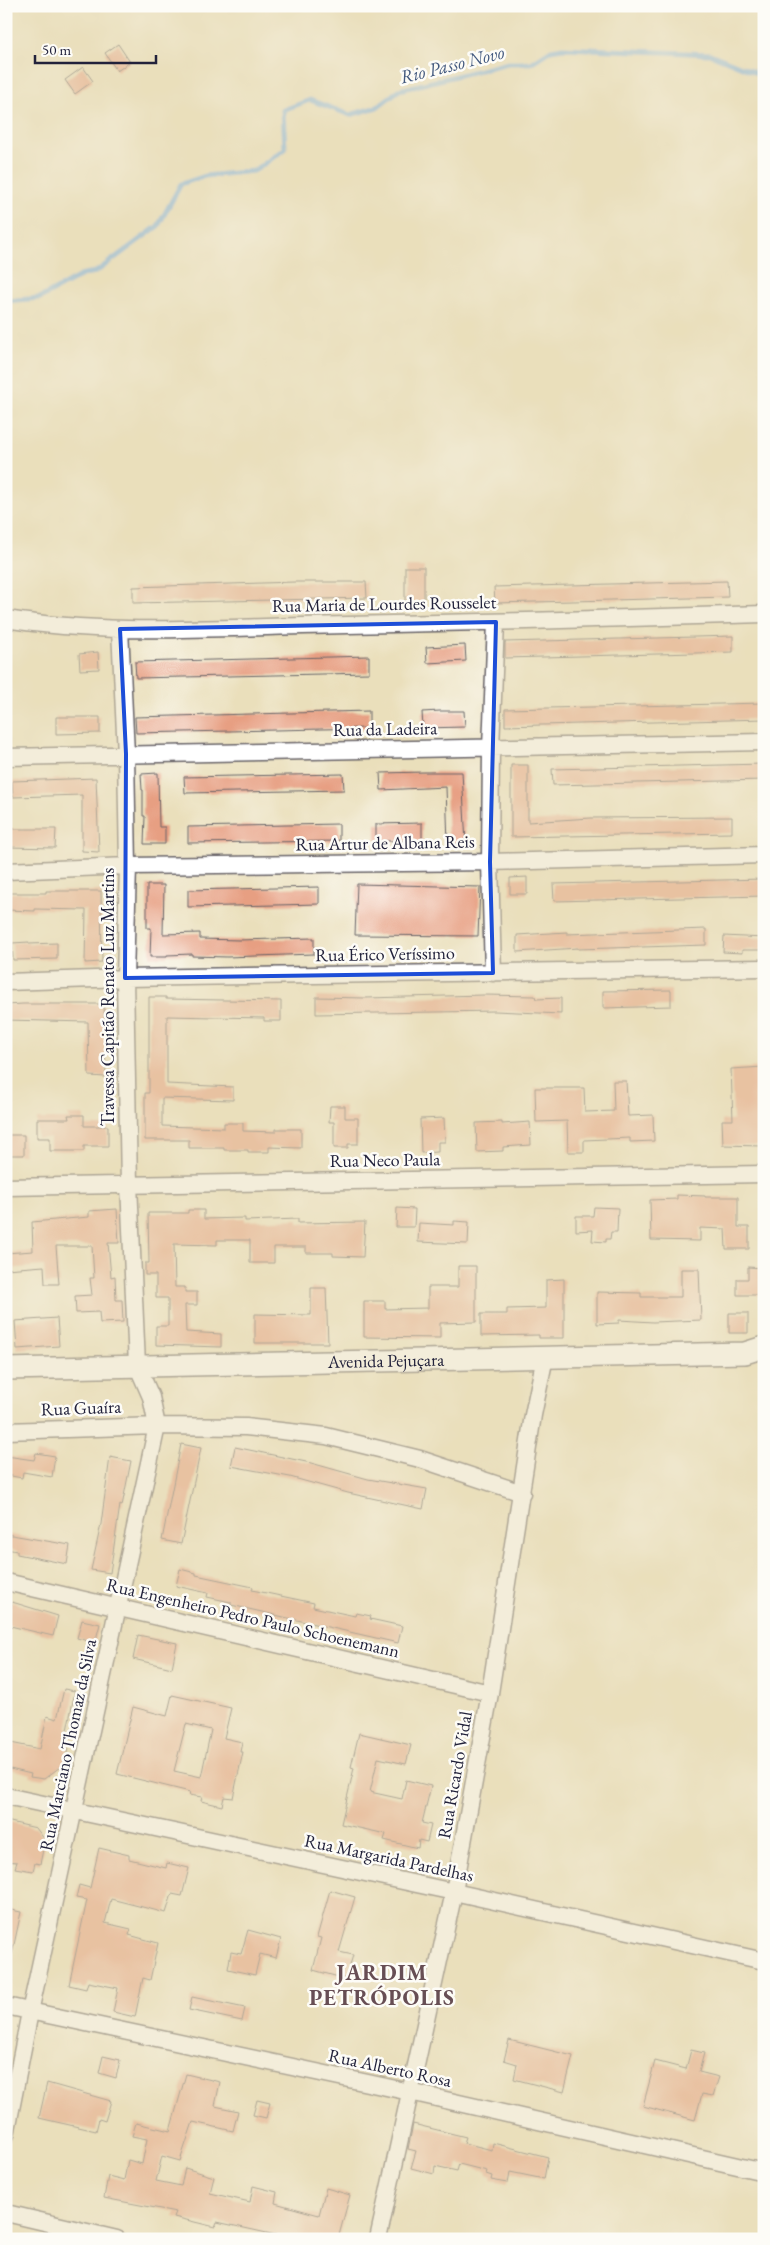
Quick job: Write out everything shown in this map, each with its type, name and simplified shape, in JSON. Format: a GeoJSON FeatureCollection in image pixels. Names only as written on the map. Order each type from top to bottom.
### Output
{"type":"FeatureCollection","features":[{"type":"Feature","properties":{"kind":"street","name":"Rua Maria de Lourdes Rousselet"},"geometry":{"type":"LineString","coordinates":[[6,620],[40,625],[120,629],[496,622],[764,614]]}},
{"type":"Feature","properties":{"kind":"street"},"geometry":{"type":"LineString","coordinates":[[493,973],[490,862],[491,748],[496,622]]}},
{"type":"Feature","properties":{"kind":"street","name":"Travessa Capitão Renato Luz Martins"},"geometry":{"type":"LineString","coordinates":[[120,629],[126,754],[128,866],[125,978],[128,1184],[138,1366]]}},
{"type":"Feature","properties":{"kind":"street","name":"Rua da Ladeira"},"geometry":{"type":"LineString","coordinates":[[6,757],[764,742]]}},
{"type":"Feature","properties":{"kind":"street","name":"Rua Artur de Albana Reis"},"geometry":{"type":"LineString","coordinates":[[6,871],[128,866],[490,862],[764,855]]}},
{"type":"Feature","properties":{"kind":"street","name":"Rua Érico Veríssimo"},"geometry":{"type":"LineString","coordinates":[[6,982],[125,978],[764,968]]}},
{"type":"Feature","properties":{"kind":"street","name":"Rua Neco Paula"},"geometry":{"type":"LineString","coordinates":[[6,1187],[764,1174]]}},
{"type":"Feature","properties":{"kind":"street","name":"Avenida Pejuçara"},"geometry":{"type":"LineString","coordinates":[[6,1369],[745,1353],[764,1348]]}},
{"type":"Feature","properties":{"kind":"street","name":"Rua Ricardo Vidal"},"geometry":{"type":"LineString","coordinates":[[378,2239],[454,1892],[490,1693],[533,1415],[546,1357]]}},
{"type":"Feature","properties":{"kind":"street","name":"Rua Marciano Thomaz da Silva"},"geometry":{"type":"LineString","coordinates":[[6,2135],[30,2012],[156,1426],[151,1396],[138,1366]]}},
{"type":"Feature","properties":{"kind":"street","name":"Rua Guaíra"},"geometry":{"type":"LineString","coordinates":[[6,1431],[156,1426],[246,1427],[326,1436],[420,1459],[522,1493]]}},
{"type":"Feature","properties":{"kind":"street","name":"Rua Engenheiro Pedro Paulo Schoenemann"},"geometry":{"type":"LineString","coordinates":[[6,1582],[490,1693]]}},
{"type":"Feature","properties":{"kind":"street","name":"Rua Margarida Pardelhas"},"geometry":{"type":"LineString","coordinates":[[6,1796],[764,1961]]}},
{"type":"Feature","properties":{"kind":"street","name":"Rua Alberto Rosa"},"geometry":{"type":"LineString","coordinates":[[6,2006],[410,2092],[764,2172]]}},
{"type":"Feature","properties":{"kind":"street"},"geometry":{"type":"LineString","coordinates":[[6,2213],[116,2239]]}},
{"type":"Feature","properties":{"kind":"highlighted area"},"geometry":{"type":"Polygon","coordinates":[[[496,622],[490,862],[493,973],[125,978],[126,754],[120,629],[496,622]]]}},
{"type":"Feature","properties":{"kind":"building"},"geometry":{"type":"Polygon","coordinates":[[[118,44],[130,62],[117,71],[105,53],[118,44]]]}},
{"type":"Feature","properties":{"kind":"building"},"geometry":{"type":"Polygon","coordinates":[[[83,67],[93,81],[75,94],[65,80],[83,67]]]}},
{"type":"Feature","properties":{"kind":"building"},"geometry":{"type":"Polygon","coordinates":[[[405,567],[424,567],[424,604],[405,604],[405,567]]]}},
{"type":"Feature","properties":{"kind":"building"},"geometry":{"type":"Polygon","coordinates":[[[727,581],[728,597],[495,603],[494,587],[727,581]]]}},
{"type":"Feature","properties":{"kind":"building"},"geometry":{"type":"Polygon","coordinates":[[[295,582],[366,582],[367,598],[133,603],[133,587],[295,582]]]}},
{"type":"Feature","properties":{"kind":"building"},"geometry":{"type":"Polygon","coordinates":[[[733,636],[733,652],[505,658],[505,642],[733,636]]]}},
{"type":"Feature","properties":{"kind":"building"},"geometry":{"type":"Polygon","coordinates":[[[465,645],[466,661],[427,663],[426,647],[465,645]]]}},
{"type":"Feature","properties":{"kind":"building"},"geometry":{"type":"Polygon","coordinates":[[[98,652],[99,669],[80,670],[79,654],[98,652]]]}},
{"type":"Feature","properties":{"kind":"building"},"geometry":{"type":"Polygon","coordinates":[[[369,656],[369,673],[136,678],[135,662],[369,656]]]}},
{"type":"Feature","properties":{"kind":"building"},"geometry":{"type":"Polygon","coordinates":[[[764,703],[764,719],[505,726],[505,709],[764,703]]]}},
{"type":"Feature","properties":{"kind":"building"},"geometry":{"type":"Polygon","coordinates":[[[369,711],[369,728],[136,733],[135,717],[369,711]]]}},
{"type":"Feature","properties":{"kind":"building"},"geometry":{"type":"Polygon","coordinates":[[[464,711],[465,727],[423,728],[422,712],[464,711]]]}},
{"type":"Feature","properties":{"kind":"building"},"geometry":{"type":"Polygon","coordinates":[[[56,717],[100,717],[100,733],[56,734],[56,717]]]}},
{"type":"Feature","properties":{"kind":"building"},"geometry":{"type":"Polygon","coordinates":[[[764,764],[764,780],[553,785],[552,769],[764,764]]]}},
{"type":"Feature","properties":{"kind":"building"},"geometry":{"type":"Polygon","coordinates":[[[511,765],[528,765],[528,822],[591,818],[732,817],[732,833],[511,837],[511,765]]]}},
{"type":"Feature","properties":{"kind":"building"},"geometry":{"type":"Polygon","coordinates":[[[462,772],[466,844],[448,844],[446,787],[381,790],[380,773],[462,772]]]}},
{"type":"Feature","properties":{"kind":"building"},"geometry":{"type":"Polygon","coordinates":[[[158,773],[159,827],[165,827],[165,844],[144,844],[145,816],[143,816],[141,774],[158,773]]]}},
{"type":"Feature","properties":{"kind":"building"},"geometry":{"type":"Polygon","coordinates":[[[343,774],[344,790],[185,793],[184,777],[343,774]]]}},
{"type":"Feature","properties":{"kind":"building"},"geometry":{"type":"Polygon","coordinates":[[[96,778],[99,852],[82,851],[82,795],[13,797],[12,781],[96,778]]]}},
{"type":"Feature","properties":{"kind":"building"},"geometry":{"type":"Polygon","coordinates":[[[422,823],[422,841],[376,841],[376,824],[422,823]]]}},
{"type":"Feature","properties":{"kind":"building"},"geometry":{"type":"Polygon","coordinates":[[[339,824],[339,841],[188,843],[188,827],[339,824]]]}},
{"type":"Feature","properties":{"kind":"building"},"geometry":{"type":"Polygon","coordinates":[[[7,829],[56,829],[55,848],[7,847],[7,829]]]}},
{"type":"Feature","properties":{"kind":"building"},"geometry":{"type":"Polygon","coordinates":[[[527,877],[527,894],[510,894],[510,878],[527,877]]]}},
{"type":"Feature","properties":{"kind":"building"},"geometry":{"type":"Polygon","coordinates":[[[764,879],[764,896],[554,901],[553,884],[764,879]]]}},
{"type":"Feature","properties":{"kind":"building"},"geometry":{"type":"Polygon","coordinates":[[[357,884],[480,887],[478,936],[355,935],[357,884]]]}},
{"type":"Feature","properties":{"kind":"building"},"geometry":{"type":"Polygon","coordinates":[[[147,885],[164,885],[163,934],[200,933],[200,939],[314,938],[314,954],[227,957],[192,956],[192,954],[150,957],[151,928],[147,928],[147,885]]]}},
{"type":"Feature","properties":{"kind":"building"},"geometry":{"type":"Polygon","coordinates":[[[319,887],[319,904],[188,907],[188,890],[319,887]]]}},
{"type":"Feature","properties":{"kind":"building"},"geometry":{"type":"Polygon","coordinates":[[[46,891],[101,891],[102,962],[85,963],[86,910],[6,910],[6,893],[46,893],[46,891]]]}},
{"type":"Feature","properties":{"kind":"building"},"geometry":{"type":"Polygon","coordinates":[[[706,929],[706,945],[578,948],[517,952],[517,935],[706,929]]]}},
{"type":"Feature","properties":{"kind":"building"},"geometry":{"type":"Polygon","coordinates":[[[724,936],[764,938],[764,950],[742,950],[742,953],[723,952],[724,936]]]}},
{"type":"Feature","properties":{"kind":"building"},"geometry":{"type":"Polygon","coordinates":[[[29,942],[29,944],[57,943],[57,959],[13,960],[12,943],[29,942]]]}},
{"type":"Feature","properties":{"kind":"building"},"geometry":{"type":"Polygon","coordinates":[[[671,990],[671,1006],[603,1008],[603,991],[671,990]]]}},
{"type":"Feature","properties":{"kind":"building"},"geometry":{"type":"Polygon","coordinates":[[[484,995],[535,996],[536,999],[561,998],[561,1014],[495,1011],[316,1014],[316,997],[366,998],[484,995]]]}},
{"type":"Feature","properties":{"kind":"building"},"geometry":{"type":"Polygon","coordinates":[[[149,997],[281,1001],[281,1021],[264,1021],[264,1018],[167,1016],[167,1084],[233,1087],[233,1100],[162,1098],[162,1126],[224,1128],[224,1123],[243,1123],[243,1131],[276,1132],[276,1129],[301,1129],[301,1148],[269,1147],[269,1152],[248,1152],[248,1150],[224,1150],[224,1148],[189,1148],[189,1140],[145,1140],[145,1093],[149,1093],[149,997]]]}},
{"type":"Feature","properties":{"kind":"building"},"geometry":{"type":"Polygon","coordinates":[[[104,1004],[106,1077],[89,1076],[88,1022],[6,1020],[6,1005],[104,1004]]]}},
{"type":"Feature","properties":{"kind":"building"},"geometry":{"type":"Polygon","coordinates":[[[764,1067],[764,1103],[760,1103],[761,1146],[723,1145],[722,1120],[733,1120],[731,1069],[764,1067]]]}},
{"type":"Feature","properties":{"kind":"building"},"geometry":{"type":"Polygon","coordinates":[[[613,1081],[626,1081],[628,1116],[653,1115],[654,1141],[630,1142],[630,1138],[584,1140],[584,1152],[568,1152],[567,1121],[536,1122],[535,1088],[584,1088],[585,1112],[614,1111],[613,1081]]]}},
{"type":"Feature","properties":{"kind":"building"},"geometry":{"type":"Polygon","coordinates":[[[330,1106],[345,1106],[345,1118],[358,1118],[358,1144],[348,1144],[348,1148],[334,1148],[334,1122],[329,1122],[330,1106]]]}},
{"type":"Feature","properties":{"kind":"building"},"geometry":{"type":"Polygon","coordinates":[[[68,1115],[84,1115],[84,1126],[108,1126],[108,1146],[84,1146],[84,1151],[50,1151],[50,1138],[37,1138],[37,1119],[69,1119],[68,1115]]]}},
{"type":"Feature","properties":{"kind":"building"},"geometry":{"type":"Polygon","coordinates":[[[444,1118],[445,1142],[438,1142],[438,1152],[421,1153],[420,1119],[444,1118]]]}},
{"type":"Feature","properties":{"kind":"building"},"geometry":{"type":"Polygon","coordinates":[[[502,1122],[502,1124],[530,1122],[531,1145],[503,1147],[503,1151],[477,1152],[476,1123],[502,1122]]]}},
{"type":"Feature","properties":{"kind":"building"},"geometry":{"type":"Polygon","coordinates":[[[6,1135],[24,1135],[24,1155],[6,1155],[6,1135]]]}},
{"type":"Feature","properties":{"kind":"building"},"geometry":{"type":"Polygon","coordinates":[[[677,1195],[738,1197],[738,1227],[749,1227],[749,1249],[726,1249],[725,1229],[700,1228],[700,1241],[651,1240],[650,1200],[677,1199],[677,1195]]]}},
{"type":"Feature","properties":{"kind":"building"},"geometry":{"type":"Polygon","coordinates":[[[594,1207],[618,1208],[617,1232],[611,1232],[610,1239],[606,1239],[606,1242],[592,1241],[593,1230],[576,1231],[576,1216],[593,1216],[594,1207]]]}},
{"type":"Feature","properties":{"kind":"building"},"geometry":{"type":"Polygon","coordinates":[[[397,1208],[415,1209],[414,1227],[396,1227],[397,1208]]]}},
{"type":"Feature","properties":{"kind":"building"},"geometry":{"type":"Polygon","coordinates":[[[117,1209],[119,1243],[108,1243],[111,1277],[115,1276],[116,1300],[122,1300],[123,1322],[100,1323],[99,1312],[76,1313],[75,1296],[92,1295],[90,1278],[94,1278],[92,1246],[56,1246],[59,1284],[45,1284],[44,1266],[6,1269],[6,1253],[33,1251],[32,1222],[89,1217],[89,1211],[117,1209]]]}},
{"type":"Feature","properties":{"kind":"building"},"geometry":{"type":"Polygon","coordinates":[[[188,1210],[204,1210],[204,1219],[245,1218],[245,1221],[298,1219],[298,1223],[365,1222],[363,1257],[333,1256],[333,1253],[306,1253],[306,1247],[274,1247],[274,1263],[250,1263],[250,1240],[217,1240],[217,1245],[174,1244],[175,1287],[185,1287],[185,1292],[197,1292],[197,1305],[185,1305],[186,1332],[221,1334],[221,1347],[156,1345],[156,1326],[168,1326],[168,1298],[156,1298],[156,1275],[145,1275],[145,1263],[149,1263],[148,1213],[188,1213],[188,1210]]]}},
{"type":"Feature","properties":{"kind":"building"},"geometry":{"type":"Polygon","coordinates":[[[454,1221],[469,1222],[468,1244],[418,1242],[419,1223],[454,1225],[454,1221]]]}},
{"type":"Feature","properties":{"kind":"building"},"geometry":{"type":"Polygon","coordinates":[[[458,1266],[476,1266],[476,1322],[440,1323],[440,1338],[364,1337],[364,1301],[385,1301],[385,1309],[428,1308],[428,1287],[458,1287],[458,1266]]]}},
{"type":"Feature","properties":{"kind":"building"},"geometry":{"type":"Polygon","coordinates":[[[748,1267],[763,1268],[762,1295],[737,1295],[737,1279],[748,1279],[748,1267]]]}},
{"type":"Feature","properties":{"kind":"building"},"geometry":{"type":"Polygon","coordinates":[[[681,1269],[699,1269],[701,1320],[653,1322],[619,1320],[619,1323],[597,1324],[597,1292],[641,1293],[641,1297],[681,1297],[681,1269]]]}},
{"type":"Feature","properties":{"kind":"building"},"geometry":{"type":"Polygon","coordinates":[[[564,1279],[564,1338],[539,1338],[539,1335],[481,1336],[481,1314],[507,1314],[507,1309],[546,1308],[546,1280],[564,1279]]]}},
{"type":"Feature","properties":{"kind":"building"},"geometry":{"type":"Polygon","coordinates":[[[311,1288],[326,1288],[328,1343],[255,1343],[255,1314],[311,1315],[311,1288]]]}},
{"type":"Feature","properties":{"kind":"building"},"geometry":{"type":"Polygon","coordinates":[[[729,1313],[748,1313],[748,1333],[729,1333],[729,1313]]]}},
{"type":"Feature","properties":{"kind":"building"},"geometry":{"type":"Polygon","coordinates":[[[57,1318],[59,1346],[17,1349],[15,1321],[57,1318]]]}},
{"type":"Feature","properties":{"kind":"building"},"geometry":{"type":"Polygon","coordinates":[[[181,1444],[201,1448],[181,1544],[162,1540],[181,1444]]]}},
{"type":"Feature","properties":{"kind":"building"},"geometry":{"type":"Polygon","coordinates":[[[235,1447],[311,1463],[368,1479],[427,1489],[423,1509],[348,1493],[290,1477],[231,1466],[235,1447]]]}},
{"type":"Feature","properties":{"kind":"building"},"geometry":{"type":"Polygon","coordinates":[[[36,1453],[55,1456],[52,1477],[23,1472],[22,1478],[6,1475],[6,1456],[34,1460],[36,1453]]]}},
{"type":"Feature","properties":{"kind":"building"},"geometry":{"type":"Polygon","coordinates":[[[110,1457],[131,1461],[122,1506],[120,1505],[110,1573],[91,1570],[101,1524],[110,1457]]]}},
{"type":"Feature","properties":{"kind":"building"},"geometry":{"type":"Polygon","coordinates":[[[6,1534],[70,1545],[67,1564],[17,1554],[17,1551],[6,1549],[6,1534]]]}},
{"type":"Feature","properties":{"kind":"building"},"geometry":{"type":"Polygon","coordinates":[[[180,1569],[196,1573],[196,1575],[253,1587],[252,1590],[314,1603],[313,1607],[355,1616],[356,1613],[371,1616],[370,1619],[402,1626],[398,1643],[231,1605],[231,1602],[207,1597],[208,1593],[176,1586],[180,1569]]]}},
{"type":"Feature","properties":{"kind":"building"},"geometry":{"type":"Polygon","coordinates":[[[12,1602],[58,1616],[53,1636],[6,1625],[12,1602]]]}},
{"type":"Feature","properties":{"kind":"building"},"geometry":{"type":"Polygon","coordinates":[[[82,1620],[100,1624],[95,1643],[77,1638],[82,1620]]]}},
{"type":"Feature","properties":{"kind":"building"},"geometry":{"type":"Polygon","coordinates":[[[138,1635],[177,1643],[172,1668],[133,1659],[138,1635]]]}},
{"type":"Feature","properties":{"kind":"building"},"geometry":{"type":"Polygon","coordinates":[[[64,1689],[75,1691],[64,1745],[68,1749],[64,1764],[44,1779],[30,1777],[31,1774],[6,1768],[6,1742],[40,1749],[47,1716],[57,1719],[64,1689]]]}},
{"type":"Feature","properties":{"kind":"building"},"geometry":{"type":"Polygon","coordinates":[[[172,1695],[231,1708],[224,1738],[242,1742],[240,1752],[243,1752],[233,1798],[224,1797],[222,1806],[201,1801],[202,1797],[189,1795],[190,1792],[117,1774],[133,1707],[167,1716],[172,1695]],[[186,1724],[174,1771],[201,1777],[211,1730],[186,1724]]]}},
{"type":"Feature","properties":{"kind":"building"},"geometry":{"type":"Polygon","coordinates":[[[359,1733],[411,1745],[406,1764],[378,1758],[370,1792],[402,1799],[406,1780],[431,1786],[422,1823],[431,1825],[427,1842],[419,1840],[418,1848],[384,1840],[386,1834],[341,1824],[354,1768],[351,1767],[359,1733]]]}},
{"type":"Feature","properties":{"kind":"building"},"geometry":{"type":"Polygon","coordinates":[[[6,1821],[36,1828],[45,1840],[40,1864],[35,1863],[33,1871],[15,1868],[17,1862],[6,1861],[6,1821]]]}},
{"type":"Feature","properties":{"kind":"building"},"geometry":{"type":"Polygon","coordinates":[[[99,1848],[129,1855],[129,1859],[166,1868],[167,1863],[189,1868],[182,1896],[172,1894],[166,1913],[111,1899],[105,1923],[131,1929],[129,1935],[158,1943],[150,1980],[143,1978],[135,2017],[113,2012],[118,1988],[88,1982],[86,1989],[69,1985],[87,1900],[76,1898],[79,1885],[90,1888],[99,1848]]]}},
{"type":"Feature","properties":{"kind":"building"},"geometry":{"type":"Polygon","coordinates":[[[330,1890],[355,1897],[339,1952],[353,1955],[346,1979],[313,1970],[321,1938],[317,1937],[330,1890]]]}},
{"type":"Feature","properties":{"kind":"building"},"geometry":{"type":"Polygon","coordinates":[[[6,1909],[21,1912],[12,1954],[6,1954],[6,1909]]]}},
{"type":"Feature","properties":{"kind":"building"},"geometry":{"type":"Polygon","coordinates":[[[248,1930],[281,1939],[276,1958],[260,1954],[255,1975],[228,1969],[231,1952],[241,1954],[248,1930]]]}},
{"type":"Feature","properties":{"kind":"building"},"geometry":{"type":"Polygon","coordinates":[[[192,1997],[245,2008],[242,2021],[189,2010],[192,1997]]]}},
{"type":"Feature","properties":{"kind":"building"},"geometry":{"type":"Polygon","coordinates":[[[509,2040],[573,2056],[564,2092],[514,2079],[517,2064],[504,2060],[509,2040]]]}},
{"type":"Feature","properties":{"kind":"building"},"geometry":{"type":"Polygon","coordinates":[[[691,2050],[704,2053],[699,2072],[719,2077],[713,2096],[702,2094],[695,2120],[643,2106],[655,2061],[686,2069],[691,2050]]]}},
{"type":"Feature","properties":{"kind":"building"},"geometry":{"type":"Polygon","coordinates":[[[103,2056],[120,2060],[116,2078],[99,2073],[103,2056]]]}},
{"type":"Feature","properties":{"kind":"building"},"geometry":{"type":"Polygon","coordinates":[[[186,2074],[220,2082],[215,2106],[238,2111],[233,2131],[193,2122],[180,2161],[162,2156],[156,2181],[181,2186],[185,2168],[214,2177],[210,2193],[250,2202],[253,2186],[277,2192],[275,2203],[319,2215],[326,2188],[350,2195],[338,2239],[294,2239],[217,2222],[215,2227],[174,2217],[176,2212],[104,2198],[108,2176],[124,2180],[128,2160],[142,2164],[147,2139],[132,2136],[136,2123],[170,2131],[186,2074]]]}},
{"type":"Feature","properties":{"kind":"building"},"geometry":{"type":"Polygon","coordinates":[[[47,2083],[111,2101],[105,2121],[99,2119],[96,2131],[39,2118],[47,2083]]]}},
{"type":"Feature","properties":{"kind":"building"},"geometry":{"type":"Polygon","coordinates":[[[257,2100],[270,2103],[266,2118],[253,2115],[257,2100]]]}},
{"type":"Feature","properties":{"kind":"building"},"geometry":{"type":"Polygon","coordinates":[[[413,2124],[466,2137],[464,2143],[492,2150],[493,2143],[548,2157],[544,2179],[510,2172],[508,2183],[491,2180],[492,2176],[486,2174],[487,2171],[459,2164],[457,2171],[435,2166],[434,2174],[411,2168],[416,2151],[408,2149],[413,2124]]]}},
{"type":"Feature","properties":{"kind":"waterway","name":"Rio Passo Novo"},"geometry":{"type":"LineString","coordinates":[[6,301],[40,298],[84,274],[96,272],[158,226],[181,184],[205,176],[254,171],[285,149],[283,110],[310,100],[350,115],[377,107],[399,90],[508,63],[531,63],[551,50],[563,48],[710,54],[764,76]]}},
{"type":"Feature","properties":{"kind":"district","name":"JARDIM PETRÓPOLIS"},"geometry":{"type":"Point","coordinates":[382,1984]}}]}
